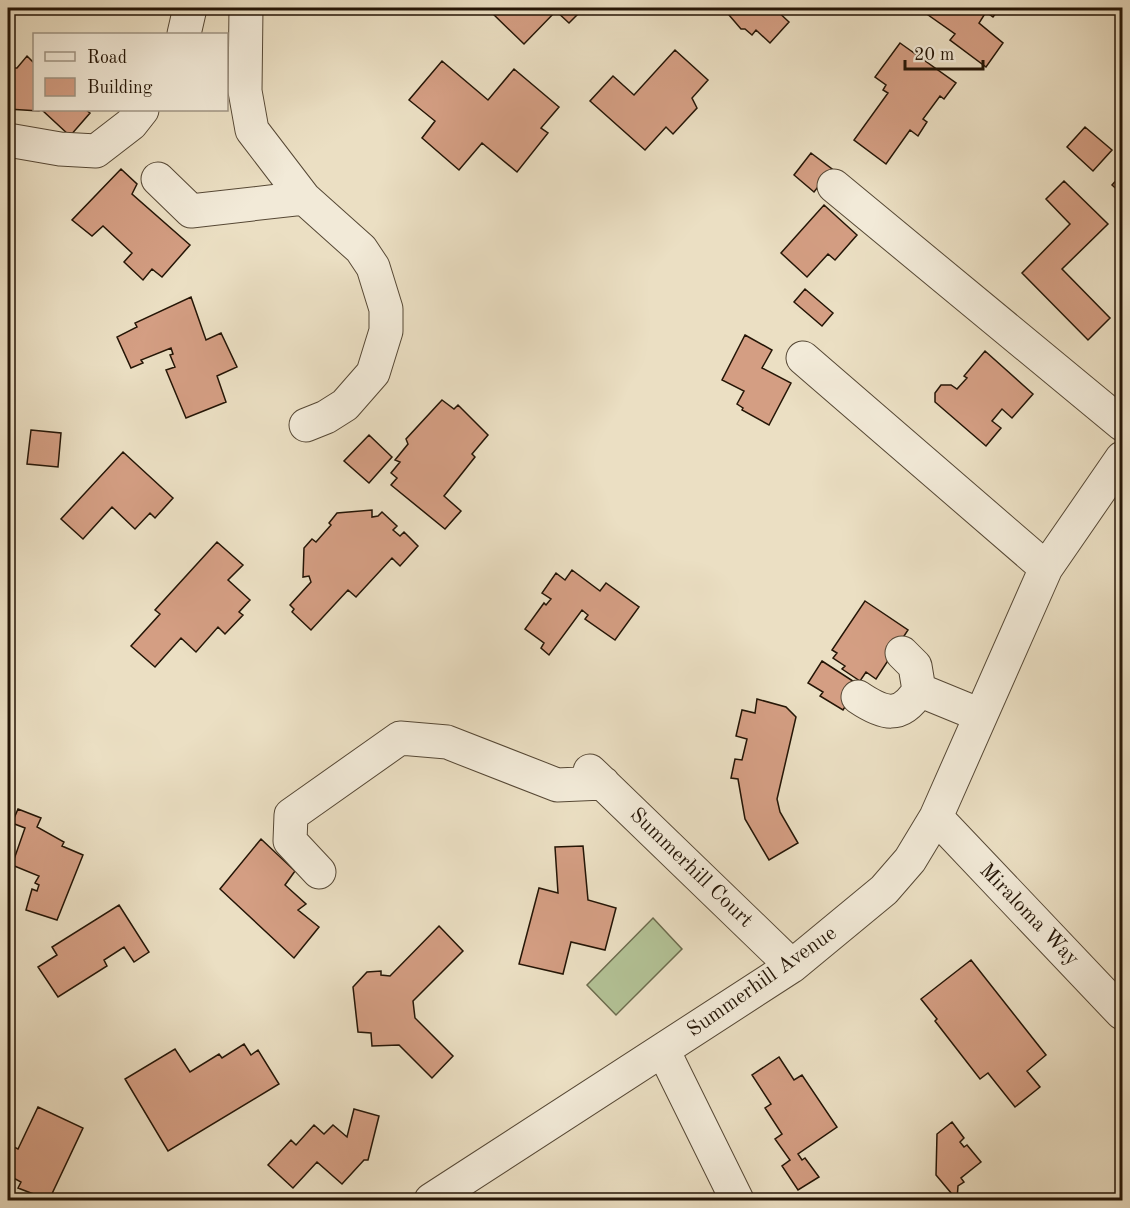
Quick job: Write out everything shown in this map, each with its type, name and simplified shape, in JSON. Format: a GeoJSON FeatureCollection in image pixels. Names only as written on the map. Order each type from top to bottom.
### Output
{"type":"FeatureCollection","features":[{"type":"Feature","properties":{"kind":"street"},"geometry":{"type":"LineString","coordinates":[[184,33],[190,8]]}},
{"type":"Feature","properties":{"kind":"street"},"geometry":{"type":"LineString","coordinates":[[246,8],[245,91],[252,130],[304,198],[361,249],[373,267],[386,309],[386,331],[373,373],[345,405],[326,417],[306,425]]}},
{"type":"Feature","properties":{"kind":"street"},"geometry":{"type":"LineString","coordinates":[[8,140],[60,149],[96,151],[131,124],[141,111]]}},
{"type":"Feature","properties":{"kind":"street"},"geometry":{"type":"LineString","coordinates":[[158,179],[182,217],[304,198]]}},
{"type":"Feature","properties":{"kind":"street"},"geometry":{"type":"LineString","coordinates":[[834,186],[1122,424]]}},
{"type":"Feature","properties":{"kind":"street"},"geometry":{"type":"LineString","coordinates":[[803,358],[1046,568]]}},
{"type":"Feature","properties":{"kind":"street","name":"Summerhill Avenue"},"geometry":{"type":"LineString","coordinates":[[430,1200],[792,966],[884,890],[910,860],[936,818],[1046,568],[1122,458]]}},
{"type":"Feature","properties":{"kind":"street"},"geometry":{"type":"LineString","coordinates":[[858,697],[879,710],[893,711],[908,705],[919,690],[915,666],[911,659],[902,653]]}},
{"type":"Feature","properties":{"kind":"street"},"geometry":{"type":"LineString","coordinates":[[919,690],[980,715]]}},
{"type":"Feature","properties":{"kind":"street","name":"Summerhill Court"},"geometry":{"type":"LineString","coordinates":[[319,872],[290,841],[291,815],[400,738],[447,742],[557,785],[596,777],[792,966]]}},
{"type":"Feature","properties":{"kind":"street","name":"Miraloma Way"},"geometry":{"type":"LineString","coordinates":[[936,818],[1122,1013]]}},
{"type":"Feature","properties":{"kind":"street"},"geometry":{"type":"LineString","coordinates":[[663,1050],[737,1200]]}},
{"type":"Feature","properties":{"kind":"green space"},"geometry":{"type":"Polygon","coordinates":[[[653,918],[682,949],[616,1015],[587,985],[653,918]]]}},
{"type":"Feature","properties":{"kind":"building"},"geometry":{"type":"Polygon","coordinates":[[[495,8],[584,8],[569,23],[556,11],[524,44],[491,12],[495,8]]]}},
{"type":"Feature","properties":{"kind":"building"},"geometry":{"type":"Polygon","coordinates":[[[723,8],[774,8],[789,22],[770,43],[756,30],[752,35],[745,29],[741,29],[723,8]]]}},
{"type":"Feature","properties":{"kind":"building"},"geometry":{"type":"Polygon","coordinates":[[[923,8],[1000,8],[993,17],[986,12],[979,23],[1003,43],[986,67],[950,40],[955,34],[921,10],[923,8]]]}},
{"type":"Feature","properties":{"kind":"building"},"geometry":{"type":"Polygon","coordinates":[[[900,43],[956,83],[944,99],[940,96],[923,119],[927,122],[918,136],[910,130],[886,164],[854,140],[888,93],[883,90],[886,85],[875,77],[900,43]]]}},
{"type":"Feature","properties":{"kind":"building"},"geometry":{"type":"Polygon","coordinates":[[[675,50],[708,80],[692,98],[697,108],[673,134],[666,127],[645,150],[590,101],[613,76],[634,95],[675,50]]]}},
{"type":"Feature","properties":{"kind":"building"},"geometry":{"type":"Polygon","coordinates":[[[27,56],[33,62],[33,111],[8,109],[8,68],[17,68],[27,56]]]}},
{"type":"Feature","properties":{"kind":"building"},"geometry":{"type":"Polygon","coordinates":[[[442,61],[488,100],[514,69],[559,107],[541,128],[548,133],[517,172],[482,143],[459,170],[422,138],[435,121],[409,100],[442,61]]]}},
{"type":"Feature","properties":{"kind":"building"},"geometry":{"type":"Polygon","coordinates":[[[43,111],[87,111],[90,113],[70,136],[43,111]]]}},
{"type":"Feature","properties":{"kind":"building"},"geometry":{"type":"Polygon","coordinates":[[[1085,127],[1112,150],[1093,171],[1067,147],[1085,127]]]}},
{"type":"Feature","properties":{"kind":"building"},"geometry":{"type":"Polygon","coordinates":[[[811,153],[832,169],[814,192],[794,175],[811,153]]]}},
{"type":"Feature","properties":{"kind":"building"},"geometry":{"type":"Polygon","coordinates":[[[121,169],[137,184],[132,194],[190,245],[162,277],[152,269],[143,280],[124,262],[132,253],[103,226],[92,236],[72,220],[121,169]]]}},
{"type":"Feature","properties":{"kind":"building"},"geometry":{"type":"Polygon","coordinates":[[[1122,174],[1122,194],[1112,185],[1122,174]]]}},
{"type":"Feature","properties":{"kind":"building"},"geometry":{"type":"Polygon","coordinates":[[[1064,181],[1108,224],[1062,269],[1110,318],[1088,340],[1022,273],[1070,224],[1046,199],[1064,181]]]}},
{"type":"Feature","properties":{"kind":"building"},"geometry":{"type":"Polygon","coordinates":[[[824,205],[857,235],[835,260],[828,254],[807,277],[781,253],[824,205]]]}},
{"type":"Feature","properties":{"kind":"building"},"geometry":{"type":"Polygon","coordinates":[[[805,289],[833,313],[822,326],[794,302],[805,289]]]}},
{"type":"Feature","properties":{"kind":"building"},"geometry":{"type":"Polygon","coordinates":[[[191,297],[206,340],[221,333],[237,367],[217,376],[226,402],[186,418],[166,370],[175,367],[170,355],[173,354],[171,348],[141,360],[143,363],[131,368],[117,337],[137,327],[135,323],[191,297]]]}},
{"type":"Feature","properties":{"kind":"building"},"geometry":{"type":"Polygon","coordinates":[[[745,335],[772,350],[762,368],[791,383],[769,425],[742,410],[743,408],[737,404],[744,391],[722,380],[745,335]]]}},
{"type":"Feature","properties":{"kind":"building"},"geometry":{"type":"Polygon","coordinates":[[[985,351],[1033,394],[1012,418],[1002,409],[992,421],[1001,428],[986,446],[935,402],[935,393],[941,385],[951,385],[957,389],[967,378],[964,376],[985,351]]]}},
{"type":"Feature","properties":{"kind":"building"},"geometry":{"type":"Polygon","coordinates":[[[442,400],[454,409],[458,405],[488,435],[472,454],[475,457],[444,496],[461,511],[445,529],[391,485],[397,478],[391,473],[400,462],[395,460],[408,444],[406,439],[442,400]]]}},
{"type":"Feature","properties":{"kind":"building"},"geometry":{"type":"Polygon","coordinates":[[[31,430],[61,433],[58,467],[27,464],[31,430]]]}},
{"type":"Feature","properties":{"kind":"building"},"geometry":{"type":"Polygon","coordinates":[[[369,435],[392,457],[369,483],[344,461],[369,435]]]}},
{"type":"Feature","properties":{"kind":"building"},"geometry":{"type":"Polygon","coordinates":[[[123,452],[173,498],[155,518],[150,513],[135,529],[112,507],[83,539],[61,519],[123,452]]]}},
{"type":"Feature","properties":{"kind":"building"},"geometry":{"type":"Polygon","coordinates":[[[372,510],[372,517],[382,512],[397,526],[393,530],[400,536],[404,532],[418,546],[400,566],[392,558],[356,597],[348,590],[311,630],[292,612],[294,609],[290,605],[311,582],[309,576],[303,577],[304,548],[312,539],[316,542],[331,525],[329,523],[337,513],[372,510]]]}},
{"type":"Feature","properties":{"kind":"building"},"geometry":{"type":"Polygon","coordinates":[[[217,542],[243,565],[228,580],[250,600],[239,612],[243,615],[225,634],[218,627],[196,652],[181,638],[155,667],[131,646],[160,614],[155,610],[217,542]]]}},
{"type":"Feature","properties":{"kind":"building"},"geometry":{"type":"Polygon","coordinates":[[[572,570],[600,591],[606,583],[639,607],[615,640],[585,619],[588,615],[582,610],[549,655],[541,648],[544,643],[525,629],[544,603],[546,605],[551,599],[542,593],[556,573],[565,580],[572,570]]]}},
{"type":"Feature","properties":{"kind":"building"},"geometry":{"type":"Polygon","coordinates":[[[865,601],[908,630],[876,679],[866,672],[860,681],[842,669],[845,666],[833,658],[837,653],[832,650],[865,601]]]}},
{"type":"Feature","properties":{"kind":"building"},"geometry":{"type":"Polygon","coordinates":[[[822,661],[859,685],[843,710],[820,696],[823,692],[808,683],[822,661]]]}},
{"type":"Feature","properties":{"kind":"building"},"geometry":{"type":"Polygon","coordinates":[[[757,699],[786,707],[796,717],[777,799],[780,812],[798,843],[769,860],[745,819],[738,779],[731,778],[735,759],[742,760],[747,739],[736,736],[742,710],[755,713],[757,699]]]}},
{"type":"Feature","properties":{"kind":"building"},"geometry":{"type":"Polygon","coordinates":[[[18,809],[41,818],[37,827],[64,842],[62,846],[83,855],[57,920],[26,910],[32,889],[37,891],[39,885],[35,883],[39,876],[12,865],[25,828],[12,823],[18,809]]]}},
{"type":"Feature","properties":{"kind":"building"},"geometry":{"type":"Polygon","coordinates":[[[261,839],[295,871],[285,885],[306,904],[298,910],[319,927],[294,958],[220,889],[261,839]]]}},
{"type":"Feature","properties":{"kind":"building"},"geometry":{"type":"Polygon","coordinates":[[[583,846],[588,900],[616,908],[605,950],[571,942],[563,974],[519,964],[539,888],[558,893],[555,847],[583,846]]]}},
{"type":"Feature","properties":{"kind":"building"},"geometry":{"type":"Polygon","coordinates":[[[119,905],[149,952],[134,962],[124,947],[104,960],[107,966],[58,997],[38,967],[57,955],[52,947],[119,905]]]}},
{"type":"Feature","properties":{"kind":"building"},"geometry":{"type":"Polygon","coordinates":[[[439,926],[463,951],[413,1001],[415,1018],[453,1056],[432,1078],[399,1045],[372,1046],[371,1033],[358,1032],[353,987],[367,972],[381,971],[381,975],[390,976],[439,926]]]}},
{"type":"Feature","properties":{"kind":"building"},"geometry":{"type":"Polygon","coordinates":[[[971,960],[1046,1055],[1027,1071],[1040,1087],[1015,1107],[988,1073],[980,1079],[921,999],[971,960]]]}},
{"type":"Feature","properties":{"kind":"building"},"geometry":{"type":"Polygon","coordinates":[[[244,1044],[251,1055],[258,1050],[279,1084],[168,1151],[125,1079],[175,1049],[190,1072],[219,1054],[222,1058],[244,1044]]]}},
{"type":"Feature","properties":{"kind":"building"},"geometry":{"type":"Polygon","coordinates":[[[779,1057],[794,1080],[802,1075],[837,1127],[798,1154],[802,1160],[805,1158],[819,1177],[798,1190],[782,1166],[790,1160],[775,1139],[782,1134],[765,1108],[771,1104],[752,1075],[779,1057]]]}},
{"type":"Feature","properties":{"kind":"building"},"geometry":{"type":"Polygon","coordinates":[[[38,1107],[83,1128],[49,1200],[18,1188],[21,1182],[8,1175],[10,1145],[18,1149],[38,1107]]]}},
{"type":"Feature","properties":{"kind":"building"},"geometry":{"type":"Polygon","coordinates":[[[354,1109],[379,1116],[368,1160],[364,1160],[342,1184],[317,1162],[293,1188],[268,1165],[291,1140],[296,1145],[314,1125],[324,1134],[333,1125],[347,1137],[354,1109]]]}},
{"type":"Feature","properties":{"kind":"building"},"geometry":{"type":"Polygon","coordinates":[[[952,1122],[964,1138],[960,1142],[964,1147],[967,1145],[981,1162],[961,1178],[964,1182],[958,1186],[957,1200],[936,1175],[937,1134],[952,1122]]]}},
{"type":"Feature","properties":{"kind":"building"},"geometry":{"type":"Polygon","coordinates":[[[142,1194],[158,1200],[140,1200],[142,1194]]]}}]}
